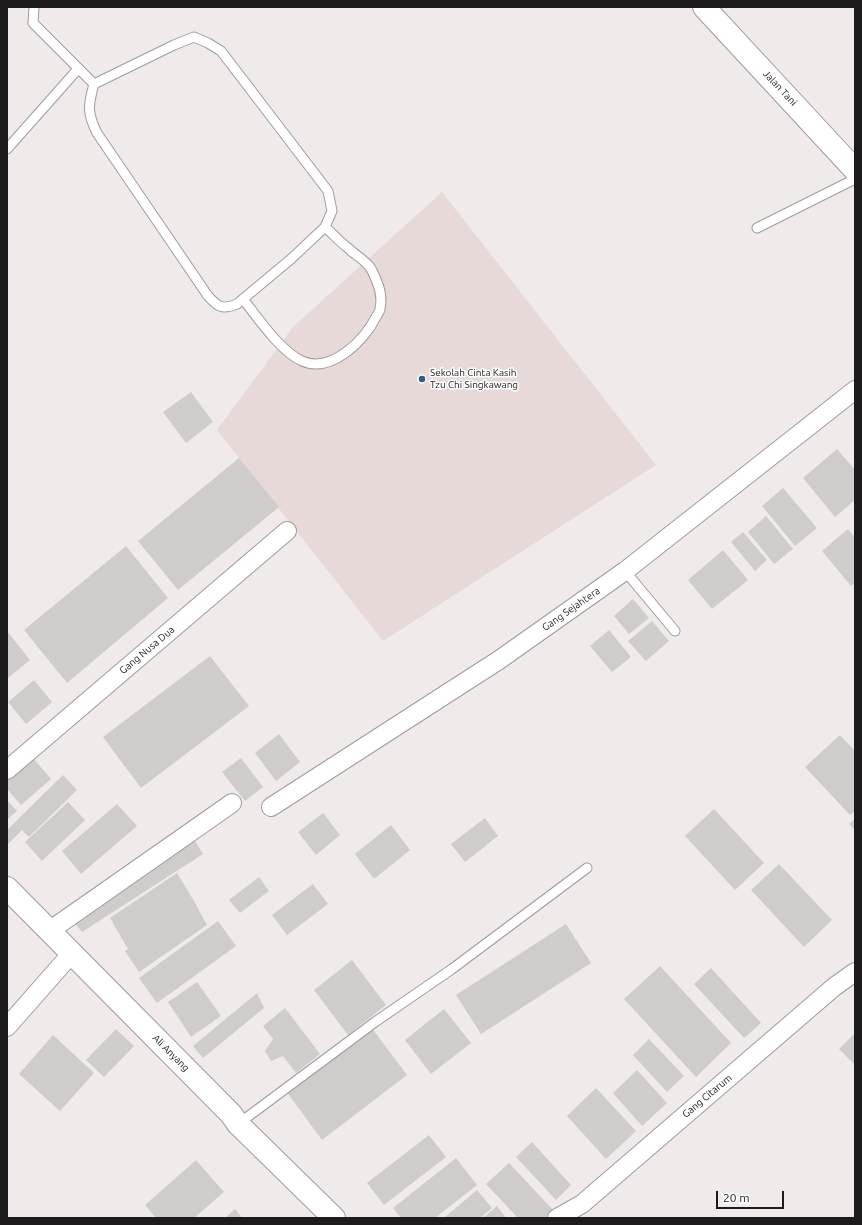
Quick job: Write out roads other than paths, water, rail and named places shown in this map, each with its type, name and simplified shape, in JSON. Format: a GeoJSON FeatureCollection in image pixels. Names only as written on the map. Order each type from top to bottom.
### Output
{"type":"FeatureCollection","features":[{"type":"Feature","properties":{"kind":"main road","name":"Jalan Tani"},"geometry":{"type":"LineString","coordinates":[[704,7],[855,170]]}},
{"type":"Feature","properties":{"kind":"main road","name":"Ali Anyang"},"geometry":{"type":"LineString","coordinates":[[7,888],[231,1114],[238,1124],[334,1218]]}},
{"type":"Feature","properties":{"kind":"street","name":"Gang Sejahtera"},"geometry":{"type":"LineString","coordinates":[[271,807],[499,660],[625,571],[855,390]]}},
{"type":"Feature","properties":{"kind":"street","name":"Gang Nusa Dua"},"geometry":{"type":"LineString","coordinates":[[7,770],[288,531]]}},
{"type":"Feature","properties":{"kind":"street"},"geometry":{"type":"LineString","coordinates":[[49,930],[232,803]]}},
{"type":"Feature","properties":{"kind":"street"},"geometry":{"type":"LineString","coordinates":[[7,1027],[72,953]]}},
{"type":"Feature","properties":{"kind":"street","name":"Gang Citarum"},"geometry":{"type":"LineString","coordinates":[[557,1218],[582,1204],[834,987],[855,972]]}},
{"type":"Feature","properties":{"kind":"lane"},"geometry":{"type":"LineString","coordinates":[[34,7],[33,23],[94,84]]}},
{"type":"Feature","properties":{"kind":"lane"},"geometry":{"type":"LineString","coordinates":[[194,37],[221,51],[328,191],[332,211],[325,227],[291,259],[237,304],[229,308],[217,306],[208,296],[97,133],[90,119],[89,109],[94,84],[174,45],[194,37]]}},
{"type":"Feature","properties":{"kind":"lane"},"geometry":{"type":"LineString","coordinates":[[7,149],[78,69]]}},
{"type":"Feature","properties":{"kind":"lane"},"geometry":{"type":"LineString","coordinates":[[757,228],[855,179]]}},
{"type":"Feature","properties":{"kind":"lane"},"geometry":{"type":"LineString","coordinates":[[243,299],[287,351],[302,361],[317,364],[332,360],[347,352],[362,339],[374,322],[380,308],[381,297],[377,282],[369,266],[325,227]]}},
{"type":"Feature","properties":{"kind":"lane"},"geometry":{"type":"LineString","coordinates":[[625,571],[675,632]]}},
{"type":"Feature","properties":{"kind":"lane"},"geometry":{"type":"LineString","coordinates":[[238,1124],[375,1022],[452,969],[587,868]]}},
{"type":"Feature","properties":{"kind":"place","name":"Sekolah Cinta Kasih Tzu Chi Singkawang"},"geometry":{"type":"Point","coordinates":[422,379]}}]}
